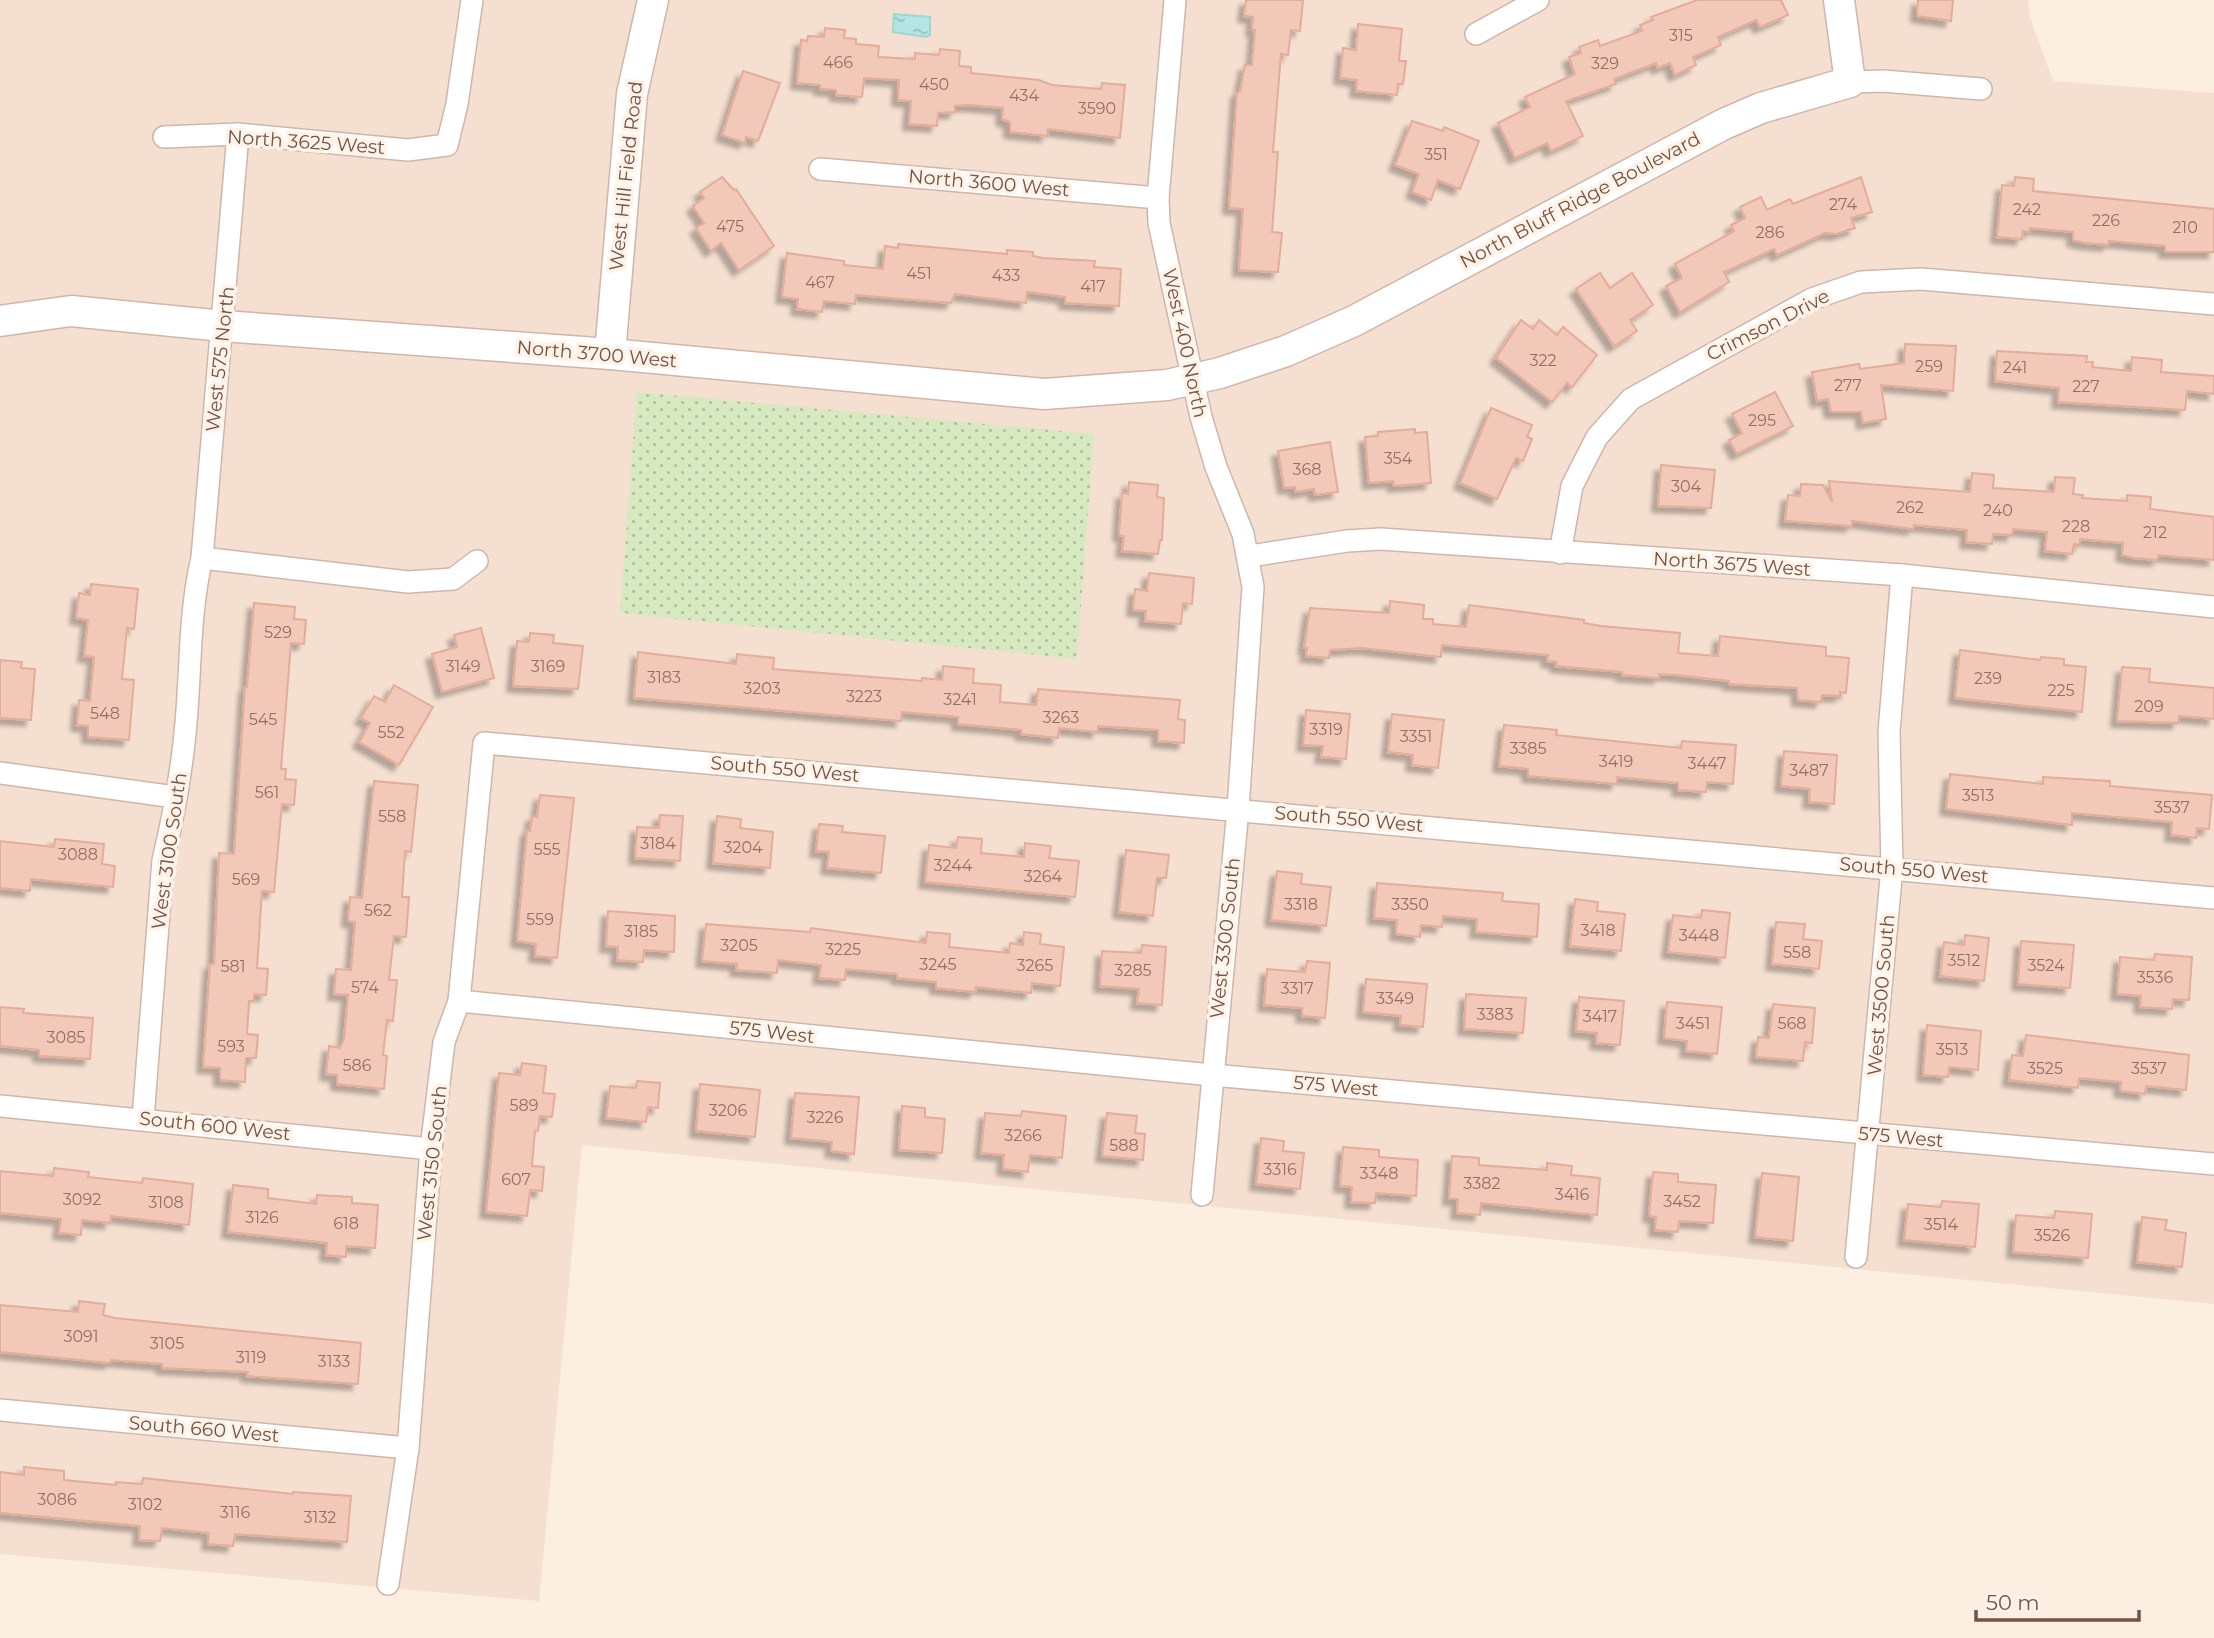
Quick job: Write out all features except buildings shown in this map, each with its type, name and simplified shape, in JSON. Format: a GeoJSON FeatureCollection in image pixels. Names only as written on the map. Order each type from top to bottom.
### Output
{"type":"FeatureCollection","features":[{"type":"Feature","properties":{"kind":"street","name":"North 3625 West"},"geometry":{"type":"LineString","coordinates":[[164,137],[238,134],[408,149],[447,145],[457,104],[472,0]]}},
{"type":"Feature","properties":{"kind":"street","name":"West Hill Field Road"},"geometry":{"type":"LineString","coordinates":[[610,354],[632,94],[653,0]]}},
{"type":"Feature","properties":{"kind":"street","name":"West 400 North"},"geometry":{"type":"LineString","coordinates":[[1175,0],[1158,198],[1159,223],[1216,467],[1250,556],[1253,587],[1245,680]]}},
{"type":"Feature","properties":{"kind":"street"},"geometry":{"type":"LineString","coordinates":[[1476,34],[1538,0]]}},
{"type":"Feature","properties":{"kind":"street"},"geometry":{"type":"LineString","coordinates":[[1839,0],[1850,82]]}},
{"type":"Feature","properties":{"kind":"street","name":"North Bluff Ridge Boulevard"},"geometry":{"type":"LineString","coordinates":[[1194,379],[1286,351],[1354,321],[1724,124],[1761,108],[1850,82],[1883,81],[1981,89]]}},
{"type":"Feature","properties":{"kind":"street","name":"West 575 North"},"geometry":{"type":"LineString","coordinates":[[196,584],[202,558],[238,134]]}},
{"type":"Feature","properties":{"kind":"street","name":"North 3600 West"},"geometry":{"type":"LineString","coordinates":[[820,169],[1158,198]]}},
{"type":"Feature","properties":{"kind":"street","name":"Crimson Drive"},"geometry":{"type":"LineString","coordinates":[[1560,553],[1572,486],[1597,437],[1631,398],[1812,299],[1861,282],[1921,279],[2214,304]]}},
{"type":"Feature","properties":{"kind":"street","name":"North 3700 West"},"geometry":{"type":"LineString","coordinates":[[0,320],[71,311],[223,326],[610,354],[1044,394],[1101,392],[1194,379]]}},
{"type":"Feature","properties":{"kind":"street","name":"North 3675 West"},"geometry":{"type":"LineString","coordinates":[[1250,556],[1347,541],[1381,539],[1902,575],[2214,607]]}},
{"type":"Feature","properties":{"kind":"street"},"geometry":{"type":"LineString","coordinates":[[202,558],[408,582],[453,579],[477,561]]}},
{"type":"Feature","properties":{"kind":"street","name":"West 3500 South"},"geometry":{"type":"LineString","coordinates":[[1856,1257],[1892,868],[1889,732],[1902,575]]}},
{"type":"Feature","properties":{"kind":"street","name":"West 3100 South"},"geometry":{"type":"LineString","coordinates":[[143,1119],[163,860],[186,722],[196,584]]}},
{"type":"Feature","properties":{"kind":"street","name":"West 3300 South"},"geometry":{"type":"LineString","coordinates":[[1202,1195],[1238,809],[1245,680]]}},
{"type":"Feature","properties":{"kind":"street","name":"South 550 West"},"geometry":{"type":"LineString","coordinates":[[484,743],[2214,898]]}},
{"type":"Feature","properties":{"kind":"street","name":"West 3150 South"},"geometry":{"type":"LineString","coordinates":[[388,1584],[408,1448],[431,1149],[444,1042],[459,1001],[484,743]]}},
{"type":"Feature","properties":{"kind":"street"},"geometry":{"type":"LineString","coordinates":[[0,773],[175,797]]}},
{"type":"Feature","properties":{"kind":"street","name":"575 West"},"geometry":{"type":"LineString","coordinates":[[459,1001],[1212,1075],[2214,1164]]}},
{"type":"Feature","properties":{"kind":"street","name":"South 600 West"},"geometry":{"type":"LineString","coordinates":[[0,1106],[431,1149]]}},
{"type":"Feature","properties":{"kind":"street","name":"South 660 West"},"geometry":{"type":"LineString","coordinates":[[0,1410],[408,1448]]}},
{"type":"Feature","properties":{"kind":"shaded area"},"geometry":{"type":"Polygon","coordinates":[[[0,0],[2028,0],[2030,17],[2053,81],[2214,93],[2214,1304],[582,1145],[539,1601],[0,1554],[0,0]]]}},
{"type":"Feature","properties":{"kind":"green space"},"geometry":{"type":"Polygon","coordinates":[[[637,392],[1094,434],[1077,659],[620,613],[637,392]]]}},
{"type":"Feature","properties":{"kind":"water"},"geometry":{"type":"Polygon","coordinates":[[[894,14],[930,17],[930,35],[926,37],[893,32],[894,14]]]}}]}
